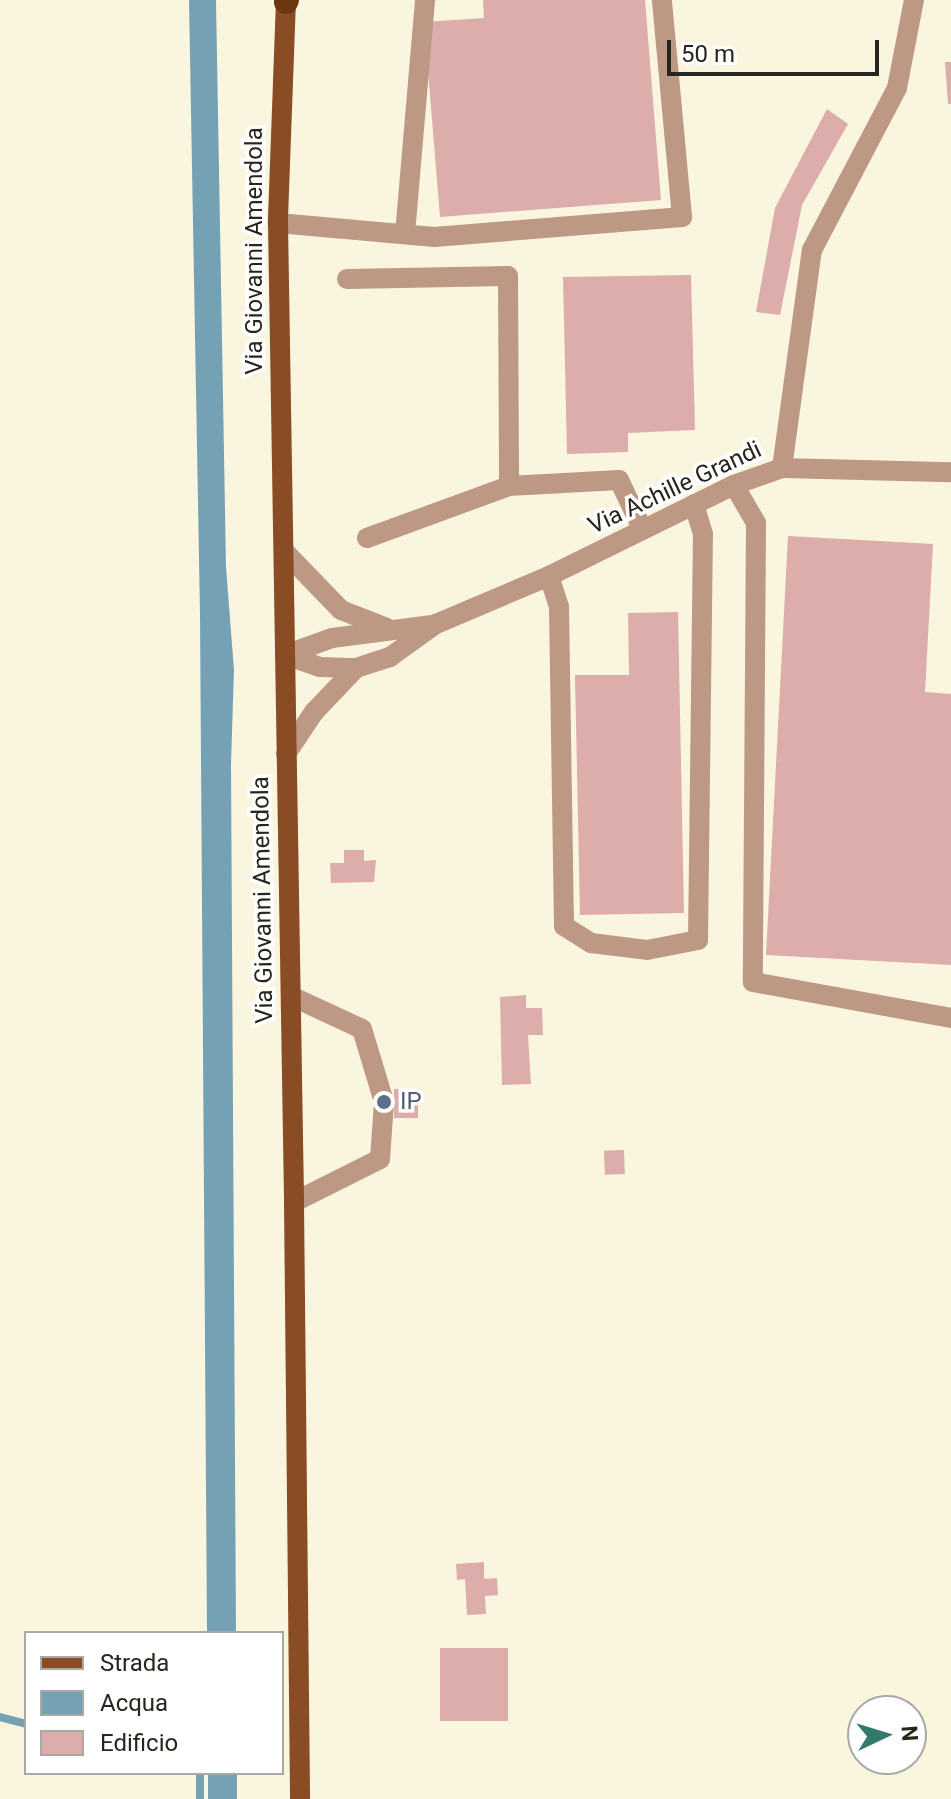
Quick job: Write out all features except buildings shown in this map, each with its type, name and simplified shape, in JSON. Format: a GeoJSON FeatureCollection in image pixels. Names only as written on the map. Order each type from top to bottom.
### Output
{"type":"FeatureCollection","features":[{"type":"Feature","properties":{"kind":"main road","name":"Via Giovanni Amendola"},"geometry":{"type":"LineString","coordinates":[[286,1],[278,223],[300,1799]]}},
{"type":"Feature","properties":{"kind":"street"},"geometry":{"type":"LineString","coordinates":[[405,234],[425,0]]}},
{"type":"Feature","properties":{"kind":"street"},"geometry":{"type":"LineString","coordinates":[[278,223],[434,237],[682,217],[662,0]]}},
{"type":"Feature","properties":{"kind":"street"},"geometry":{"type":"LineString","coordinates":[[782,468],[812,250],[897,88],[914,0]]}},
{"type":"Feature","properties":{"kind":"street"},"geometry":{"type":"LineString","coordinates":[[347,279],[508,276],[509,486]]}},
{"type":"Feature","properties":{"kind":"street","name":"Via Achille Grandi"},"geometry":{"type":"LineString","coordinates":[[285,655],[320,667],[356,668],[390,657],[436,624],[549,576],[734,485],[782,468],[951,472]]}},
{"type":"Feature","properties":{"kind":"street"},"geometry":{"type":"LineString","coordinates":[[367,538],[509,486],[619,480],[643,530]]}},
{"type":"Feature","properties":{"kind":"street"},"geometry":{"type":"LineString","coordinates":[[734,485],[756,523],[753,982],[951,1018]]}},
{"type":"Feature","properties":{"kind":"street"},"geometry":{"type":"LineString","coordinates":[[549,576],[559,607],[564,926],[591,943],[647,950],[698,940],[703,534],[694,504]]}},
{"type":"Feature","properties":{"kind":"street","name":"Via Achille Grandi"},"geometry":{"type":"LineString","coordinates":[[284,551],[341,610],[391,630]]}},
{"type":"Feature","properties":{"kind":"street","name":"Via Achille Grandi"},"geometry":{"type":"LineString","coordinates":[[285,655],[332,638],[436,624]]}},
{"type":"Feature","properties":{"kind":"street","name":"Via Achille Grandi"},"geometry":{"type":"LineString","coordinates":[[286,754],[314,712],[356,668]]}},
{"type":"Feature","properties":{"kind":"street"},"geometry":{"type":"LineString","coordinates":[[291,996],[362,1029],[384,1102],[380,1159],[294,1202]]}},
{"type":"Feature","properties":{"kind":"water"},"geometry":{"type":"Polygon","coordinates":[[[189,0],[216,0],[226,567],[234,670],[231,764],[236,1631],[207,1631],[200,614],[189,0]]]}},
{"type":"Feature","properties":{"kind":"water"},"geometry":{"type":"Polygon","coordinates":[[[208,1775],[237,1775],[237,1799],[208,1799],[208,1775]]]}},
{"type":"Feature","properties":{"kind":"waterway"},"geometry":{"type":"LineString","coordinates":[[0,1717],[24,1723]]}},
{"type":"Feature","properties":{"kind":"waterway"},"geometry":{"type":"LineString","coordinates":[[200,1775],[200,1799]]}},
{"type":"Feature","properties":{"kind":"place","name":"IP"},"geometry":{"type":"Point","coordinates":[384,1102]}}]}
